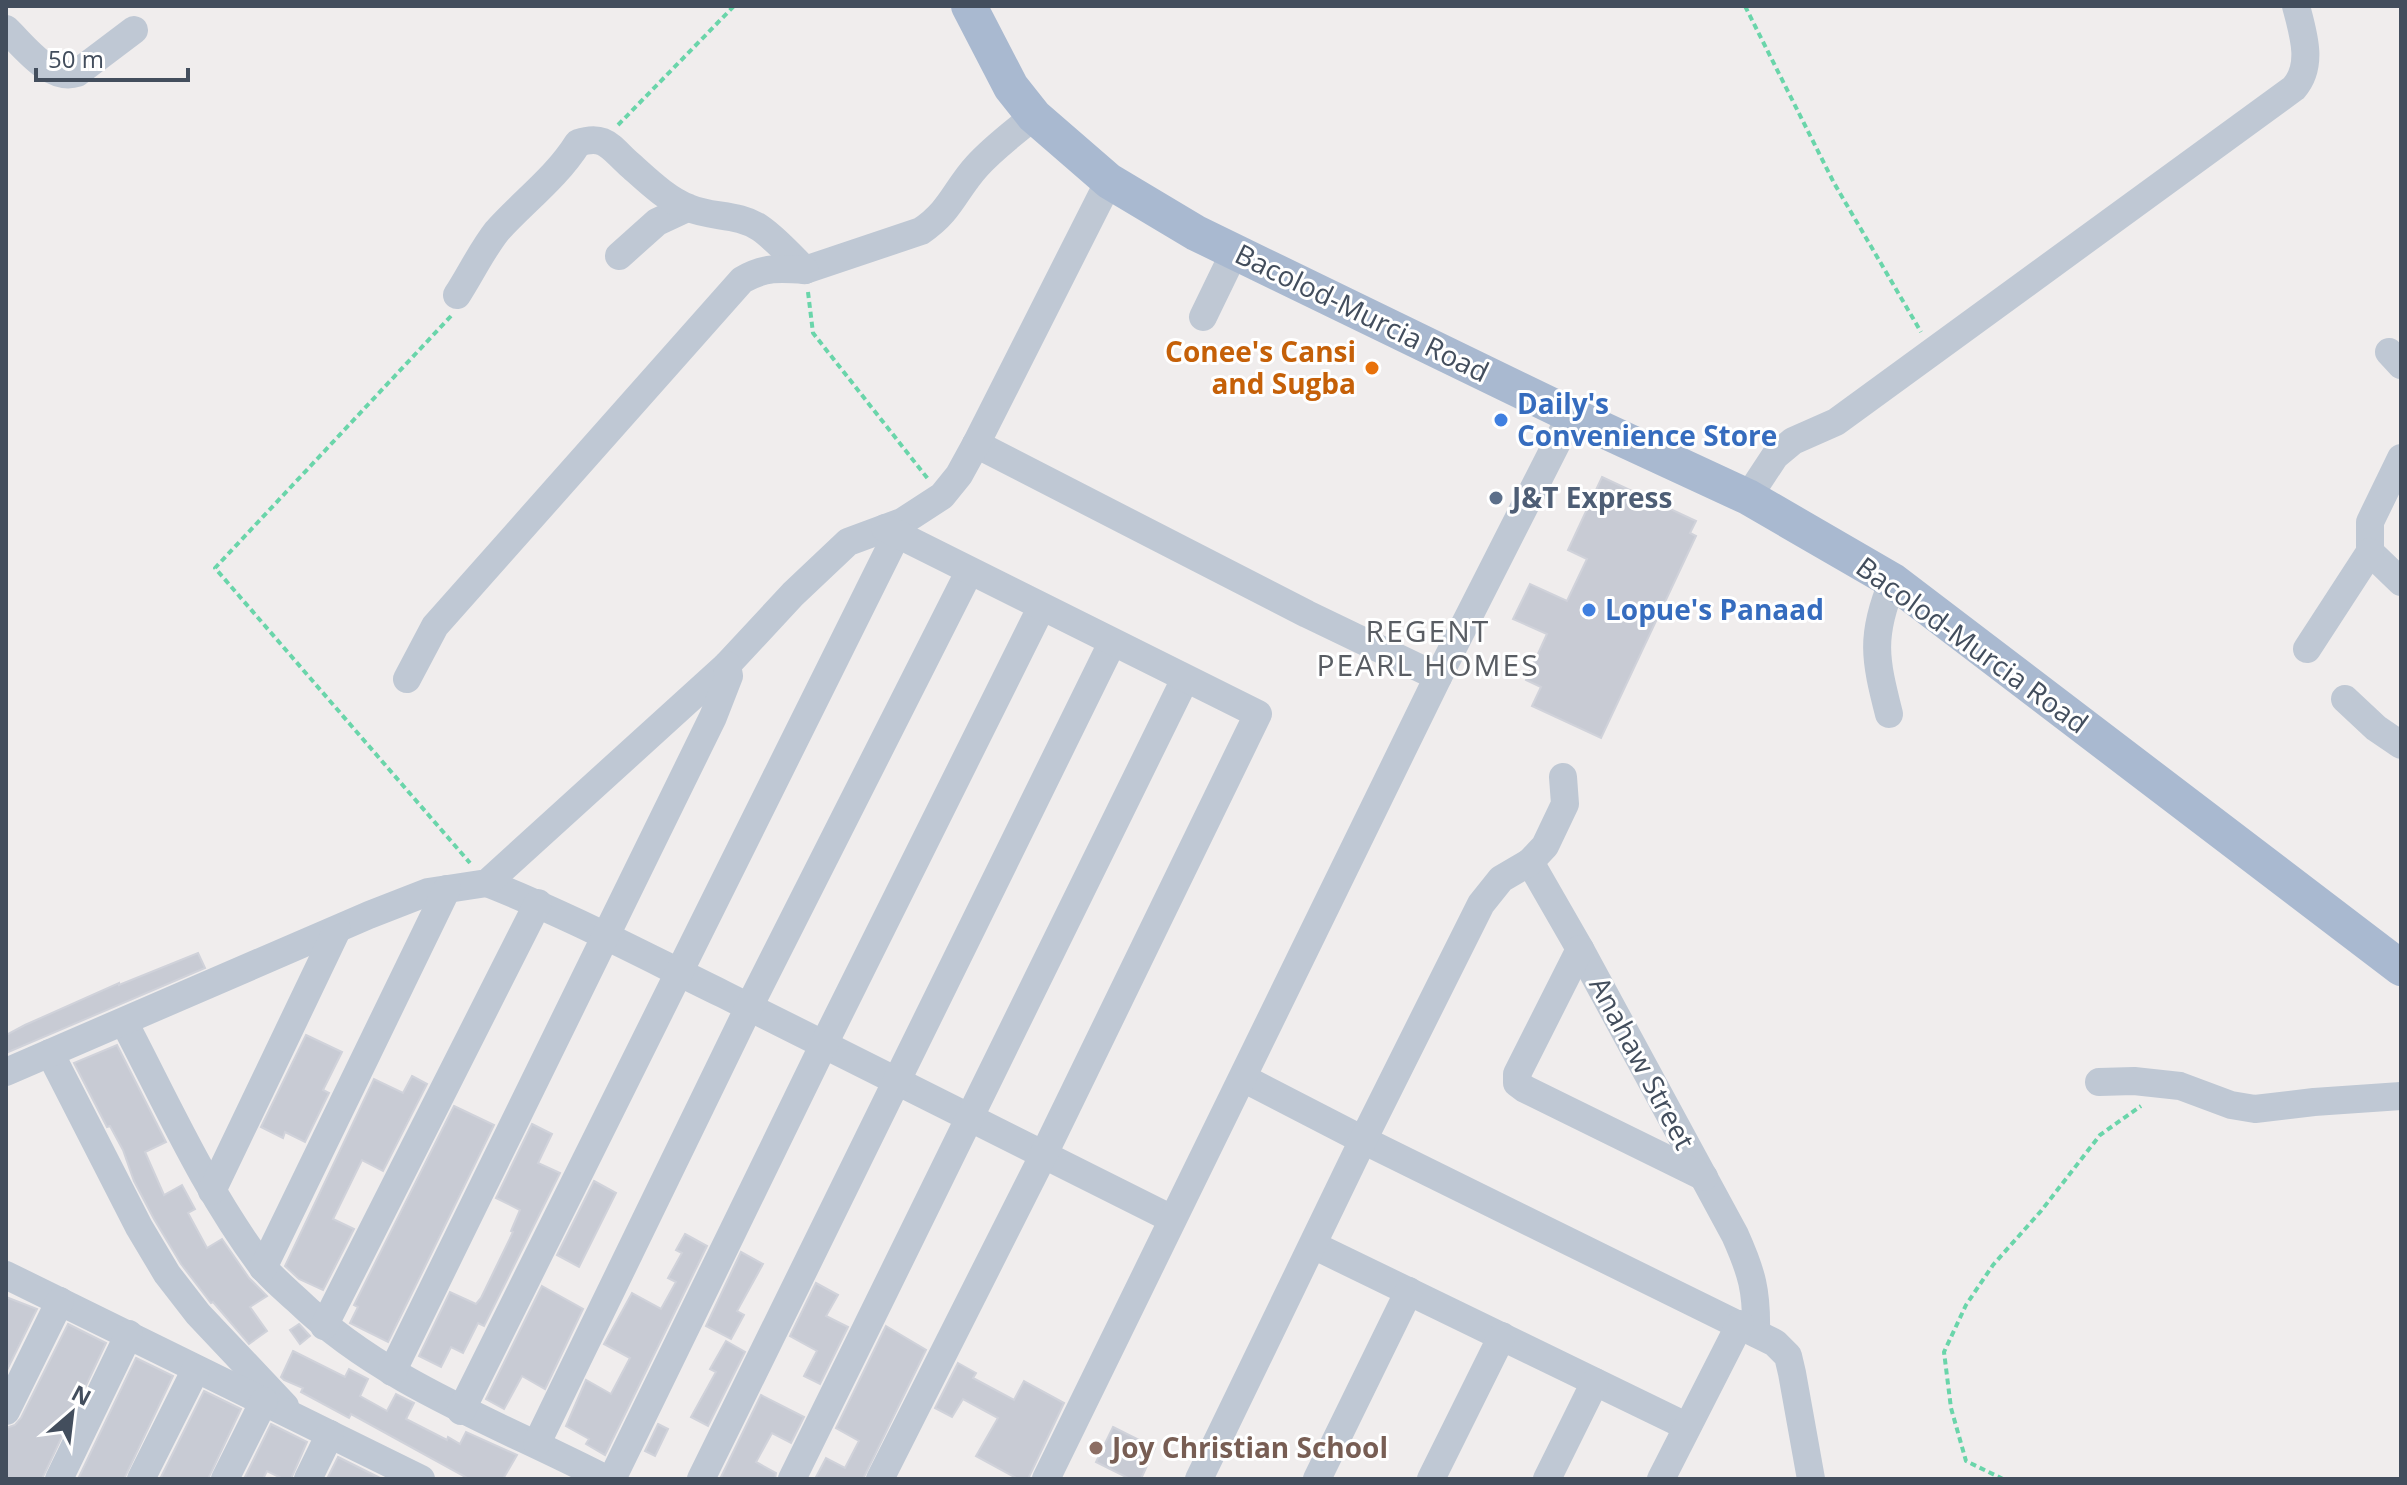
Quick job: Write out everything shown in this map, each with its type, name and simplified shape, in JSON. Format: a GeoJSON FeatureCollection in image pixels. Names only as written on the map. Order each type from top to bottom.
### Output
{"type":"FeatureCollection","features":[{"type":"Feature","properties":{"kind":"main road","name":"Bacolod-Murcia Road"},"geometry":{"type":"LineString","coordinates":[[969,6],[1011,87],[1034,116],[1109,181],[1146,205],[1235,251],[1571,415],[1748,497],[1893,581],[2401,968]]}},
{"type":"Feature","properties":{"kind":"street"},"geometry":{"type":"LineString","coordinates":[[1748,497],[1775,456],[1793,441],[1836,422],[2294,88],[2303,78],[2306,50],[2296,6]]}},
{"type":"Feature","properties":{"kind":"street"},"geometry":{"type":"LineString","coordinates":[[6,29],[52,71],[67,76],[77,73],[134,30]]}},
{"type":"Feature","properties":{"kind":"street"},"geometry":{"type":"LineString","coordinates":[[407,679],[435,626],[742,280],[772,267],[805,270],[921,231],[953,202],[980,162],[1034,116]]}},
{"type":"Feature","properties":{"kind":"street"},"geometry":{"type":"LineString","coordinates":[[458,301],[496,232],[566,162],[578,143],[593,138],[603,140],[648,181],[687,208],[735,216],[760,228],[805,270]]}},
{"type":"Feature","properties":{"kind":"street"},"geometry":{"type":"LineString","coordinates":[[487,883],[727,665],[793,594],[848,542],[890,532],[942,496],[959,475],[976,444],[1109,181]]}},
{"type":"Feature","properties":{"kind":"street"},"geometry":{"type":"LineString","coordinates":[[619,256],[657,222],[687,208]]}},
{"type":"Feature","properties":{"kind":"street"},"geometry":{"type":"LineString","coordinates":[[1203,317],[1235,251]]}},
{"type":"Feature","properties":{"kind":"street"},"geometry":{"type":"LineString","coordinates":[[1046,1479],[1438,677],[1571,415]]}},
{"type":"Feature","properties":{"kind":"street"},"geometry":{"type":"LineString","coordinates":[[976,444],[1307,614],[1438,677]]}},
{"type":"Feature","properties":{"kind":"street"},"geometry":{"type":"LineString","coordinates":[[2307,649],[2370,552],[2370,522],[2401,458]]}},
{"type":"Feature","properties":{"kind":"street"},"geometry":{"type":"LineString","coordinates":[[880,1479],[1044,1154],[1258,714],[890,532]]}},
{"type":"Feature","properties":{"kind":"street"},"geometry":{"type":"LineString","coordinates":[[461,1411],[679,973],[890,532]]}},
{"type":"Feature","properties":{"kind":"street"},"geometry":{"type":"LineString","coordinates":[[2370,552],[2401,582]]}},
{"type":"Feature","properties":{"kind":"street"},"geometry":{"type":"LineString","coordinates":[[537,1443],[749,1007],[969,572]]}},
{"type":"Feature","properties":{"kind":"street"},"geometry":{"type":"LineString","coordinates":[[1889,714],[1876,661],[1880,611],[1893,581]]}},
{"type":"Feature","properties":{"kind":"street"},"geometry":{"type":"LineString","coordinates":[[612,1479],[1041,608]]}},
{"type":"Feature","properties":{"kind":"street"},"geometry":{"type":"LineString","coordinates":[[701,1479],[1112,643]]}},
{"type":"Feature","properties":{"kind":"street"},"geometry":{"type":"LineString","coordinates":[[392,1372],[713,717],[729,676],[727,665]]}},
{"type":"Feature","properties":{"kind":"street"},"geometry":{"type":"LineString","coordinates":[[792,1479],[1185,679]]}},
{"type":"Feature","properties":{"kind":"street"},"geometry":{"type":"LineString","coordinates":[[2345,699],[2376,728],[2401,745]]}},
{"type":"Feature","properties":{"kind":"street"},"geometry":{"type":"LineString","coordinates":[[1199,1479],[1481,904],[1501,879],[1530,862],[1545,846],[1565,804],[1563,777]]}},
{"type":"Feature","properties":{"kind":"street","name":"Anahaw Street"},"geometry":{"type":"LineString","coordinates":[[1530,862],[1716,1195],[1752,1275],[1756,1304],[1748,1328]]}},
{"type":"Feature","properties":{"kind":"street"},"geometry":{"type":"LineString","coordinates":[[6,1072],[428,892],[487,883],[538,903],[1172,1219]]}},
{"type":"Feature","properties":{"kind":"street"},"geometry":{"type":"LineString","coordinates":[[263,1268],[447,889]]}},
{"type":"Feature","properties":{"kind":"street"},"geometry":{"type":"LineString","coordinates":[[324,1326],[538,903]]}},
{"type":"Feature","properties":{"kind":"street"},"geometry":{"type":"LineString","coordinates":[[212,1191],[337,930]]}},
{"type":"Feature","properties":{"kind":"street"},"geometry":{"type":"LineString","coordinates":[[1580,949],[1517,1074],[1517,1083],[1704,1177]]}},
{"type":"Feature","properties":{"kind":"street"},"geometry":{"type":"LineString","coordinates":[[124,1022],[212,1191],[263,1268],[324,1326],[392,1372],[461,1411],[537,1443],[606,1479]]}},
{"type":"Feature","properties":{"kind":"street"},"geometry":{"type":"LineString","coordinates":[[50,1053],[139,1227],[167,1274],[198,1314],[279,1398],[289,1413]]}},
{"type":"Feature","properties":{"kind":"street"},"geometry":{"type":"LineString","coordinates":[[1243,1078],[1775,1343],[1788,1356],[1811,1479]]}},
{"type":"Feature","properties":{"kind":"street"},"geometry":{"type":"LineString","coordinates":[[2099,1082],[2134,1081],[2192,1089],[2231,1105],[2255,1109],[2401,1096]]}},
{"type":"Feature","properties":{"kind":"street"},"geometry":{"type":"LineString","coordinates":[[1313,1245],[1686,1426]]}},
{"type":"Feature","properties":{"kind":"street"},"geometry":{"type":"LineString","coordinates":[[6,1275],[289,1413],[404,1475]]}},
{"type":"Feature","properties":{"kind":"street"},"geometry":{"type":"LineString","coordinates":[[1317,1479],[1409,1291]]}},
{"type":"Feature","properties":{"kind":"street"},"geometry":{"type":"LineString","coordinates":[[6,1411],[60,1301]]}},
{"type":"Feature","properties":{"kind":"street"},"geometry":{"type":"LineString","coordinates":[[1661,1479],[1686,1426],[1748,1328]]}},
{"type":"Feature","properties":{"kind":"street"},"geometry":{"type":"LineString","coordinates":[[59,1479],[129,1334]]}},
{"type":"Feature","properties":{"kind":"street"},"geometry":{"type":"LineString","coordinates":[[1431,1479],[1502,1336]]}},
{"type":"Feature","properties":{"kind":"street"},"geometry":{"type":"LineString","coordinates":[[141,1479],[196,1369]]}},
{"type":"Feature","properties":{"kind":"street"},"geometry":{"type":"LineString","coordinates":[[1547,1479],[1595,1382]]}},
{"type":"Feature","properties":{"kind":"street"},"geometry":{"type":"LineString","coordinates":[[225,1479],[264,1401]]}},
{"type":"Feature","properties":{"kind":"street"},"geometry":{"type":"LineString","coordinates":[[308,1479],[330,1434]]}},
{"type":"Feature","properties":{"kind":"path"},"geometry":{"type":"LineString","coordinates":[[603,140],[734,6]]}},
{"type":"Feature","properties":{"kind":"path"},"geometry":{"type":"LineString","coordinates":[[1745,6],[1834,183],[1932,352]]}},
{"type":"Feature","properties":{"kind":"path"},"geometry":{"type":"LineString","coordinates":[[805,270],[813,333],[942,496]]}},
{"type":"Feature","properties":{"kind":"path"},"geometry":{"type":"LineString","coordinates":[[458,301],[215,568],[487,883]]}},
{"type":"Feature","properties":{"kind":"path"},"geometry":{"type":"LineString","coordinates":[[2003,1479],[1966,1461],[1951,1408],[1944,1352],[1966,1305],[1993,1265],[2041,1211],[2100,1135],[2150,1100],[2163,1086]]}},
{"type":"Feature","properties":{"kind":"building","name":"Lopue's Panaad"},"geometry":{"type":"Polygon","coordinates":[[[1602,477],[1696,521],[1690,533],[1696,536],[1601,738],[1532,706],[1541,687],[1526,680],[1547,634],[1513,619],[1530,584],[1567,601],[1587,559],[1568,550],[1602,477]]]}},
{"type":"Feature","properties":{"kind":"building"},"geometry":{"type":"Polygon","coordinates":[[[198,953],[205,968],[6,1053],[6,1035],[25,1025],[119,983],[198,953]]]}},
{"type":"Feature","properties":{"kind":"building"},"geometry":{"type":"Polygon","coordinates":[[[306,1035],[342,1052],[323,1090],[329,1093],[305,1142],[285,1132],[283,1138],[261,1127],[306,1035]]]}},
{"type":"Feature","properties":{"kind":"building"},"geometry":{"type":"Polygon","coordinates":[[[117,1045],[166,1142],[145,1152],[164,1195],[182,1185],[195,1209],[188,1213],[207,1248],[222,1239],[249,1278],[267,1296],[250,1307],[267,1331],[249,1344],[211,1303],[181,1264],[154,1219],[134,1181],[123,1150],[110,1126],[107,1127],[74,1063],[117,1045]]]}},
{"type":"Feature","properties":{"kind":"building"},"geometry":{"type":"Polygon","coordinates":[[[412,1076],[427,1084],[383,1171],[362,1160],[333,1219],[354,1229],[323,1290],[299,1279],[285,1266],[374,1079],[403,1093],[412,1076]]]}},
{"type":"Feature","properties":{"kind":"building"},"geometry":{"type":"Polygon","coordinates":[[[454,1106],[494,1125],[388,1342],[350,1323],[358,1307],[354,1305],[454,1106]]]}},
{"type":"Feature","properties":{"kind":"building"},"geometry":{"type":"Polygon","coordinates":[[[532,1124],[552,1134],[538,1163],[560,1173],[484,1326],[478,1323],[463,1353],[451,1347],[441,1367],[419,1356],[450,1292],[476,1304],[481,1298],[513,1232],[520,1210],[496,1198],[532,1124]]]}},
{"type":"Feature","properties":{"kind":"building"},"geometry":{"type":"Polygon","coordinates":[[[594,1181],[616,1193],[579,1267],[557,1255],[594,1181]]]}},
{"type":"Feature","properties":{"kind":"building"},"geometry":{"type":"Polygon","coordinates":[[[685,1234],[707,1246],[605,1455],[586,1444],[589,1439],[566,1426],[586,1380],[611,1394],[630,1358],[604,1344],[632,1293],[661,1309],[676,1282],[668,1278],[682,1253],[676,1250],[685,1234]]]}},
{"type":"Feature","properties":{"kind":"building"},"geometry":{"type":"Polygon","coordinates":[[[741,1252],[763,1264],[737,1311],[744,1315],[731,1339],[706,1326],[741,1252]]]}},
{"type":"Feature","properties":{"kind":"building"},"geometry":{"type":"Polygon","coordinates":[[[816,1283],[838,1295],[826,1316],[848,1327],[820,1384],[804,1376],[817,1351],[790,1336],[816,1283]]]}},
{"type":"Feature","properties":{"kind":"building"},"geometry":{"type":"Polygon","coordinates":[[[542,1286],[583,1309],[545,1389],[522,1376],[504,1409],[486,1399],[542,1286]]]}},
{"type":"Feature","properties":{"kind":"building"},"geometry":{"type":"Polygon","coordinates":[[[6,1297],[37,1309],[6,1372],[6,1297]]]}},
{"type":"Feature","properties":{"kind":"building"},"geometry":{"type":"Polygon","coordinates":[[[68,1324],[106,1343],[42,1479],[6,1479],[6,1428],[15,1425],[21,1418],[68,1324]]]}},
{"type":"Feature","properties":{"kind":"building"},"geometry":{"type":"Polygon","coordinates":[[[299,1324],[310,1336],[300,1344],[290,1330],[299,1324]]]}},
{"type":"Feature","properties":{"kind":"building"},"geometry":{"type":"Polygon","coordinates":[[[886,1326],[926,1350],[863,1479],[815,1479],[826,1458],[845,1468],[859,1441],[836,1428],[886,1326]]]}},
{"type":"Feature","properties":{"kind":"building"},"geometry":{"type":"Polygon","coordinates":[[[726,1341],[745,1352],[708,1426],[691,1417],[716,1372],[710,1369],[726,1341]]]}},
{"type":"Feature","properties":{"kind":"building"},"geometry":{"type":"Polygon","coordinates":[[[293,1351],[345,1377],[349,1369],[368,1379],[360,1396],[387,1411],[396,1394],[414,1403],[406,1419],[447,1440],[448,1437],[460,1444],[466,1432],[517,1455],[503,1479],[469,1479],[351,1414],[349,1418],[301,1392],[303,1388],[284,1380],[281,1377],[293,1351]]]}},
{"type":"Feature","properties":{"kind":"building"},"geometry":{"type":"Polygon","coordinates":[[[136,1358],[173,1376],[124,1479],[78,1479],[136,1358]]]}},
{"type":"Feature","properties":{"kind":"building"},"geometry":{"type":"Polygon","coordinates":[[[958,1363],[976,1373],[973,1378],[1014,1400],[1024,1381],[1064,1403],[1028,1479],[1018,1479],[976,1456],[998,1418],[963,1399],[952,1417],[935,1408],[958,1363]]]}},
{"type":"Feature","properties":{"kind":"building"},"geometry":{"type":"Polygon","coordinates":[[[204,1391],[241,1409],[208,1479],[160,1479],[204,1391]]]}},
{"type":"Feature","properties":{"kind":"building"},"geometry":{"type":"Polygon","coordinates":[[[761,1395],[804,1417],[791,1443],[772,1433],[756,1462],[776,1473],[775,1479],[720,1479],[761,1395]]]}},
{"type":"Feature","properties":{"kind":"building"},"geometry":{"type":"Polygon","coordinates":[[[271,1424],[307,1442],[291,1479],[283,1479],[267,1471],[263,1479],[244,1479],[271,1424]]]}},
{"type":"Feature","properties":{"kind":"building"},"geometry":{"type":"Polygon","coordinates":[[[658,1424],[668,1429],[655,1456],[645,1451],[658,1424]]]}},
{"type":"Feature","properties":{"kind":"building"},"geometry":{"type":"Polygon","coordinates":[[[1113,1427],[1155,1448],[1141,1479],[1130,1479],[1096,1462],[1113,1427]]]}},
{"type":"Feature","properties":{"kind":"building"},"geometry":{"type":"Polygon","coordinates":[[[338,1457],[382,1479],[327,1479],[338,1457]]]}},
{"type":"Feature","properties":{"kind":"place","name":"Conee's Cansi and Sugba"},"geometry":{"type":"Point","coordinates":[1372,368]}},
{"type":"Feature","properties":{"kind":"place","name":"Daily's Convenience Store"},"geometry":{"type":"Point","coordinates":[1501,420]}},
{"type":"Feature","properties":{"kind":"place","name":"J&T Express"},"geometry":{"type":"Point","coordinates":[1496,498]}},
{"type":"Feature","properties":{"kind":"place","name":"Lopue's Panaad"},"geometry":{"type":"Point","coordinates":[1589,610]}},
{"type":"Feature","properties":{"kind":"place","name":"Joy Christian School"},"geometry":{"type":"Point","coordinates":[1096,1448]}},
{"type":"Feature","properties":{"kind":"district","name":"REGENT PEARL HOMES"},"geometry":{"type":"Point","coordinates":[1428,649]}}]}
